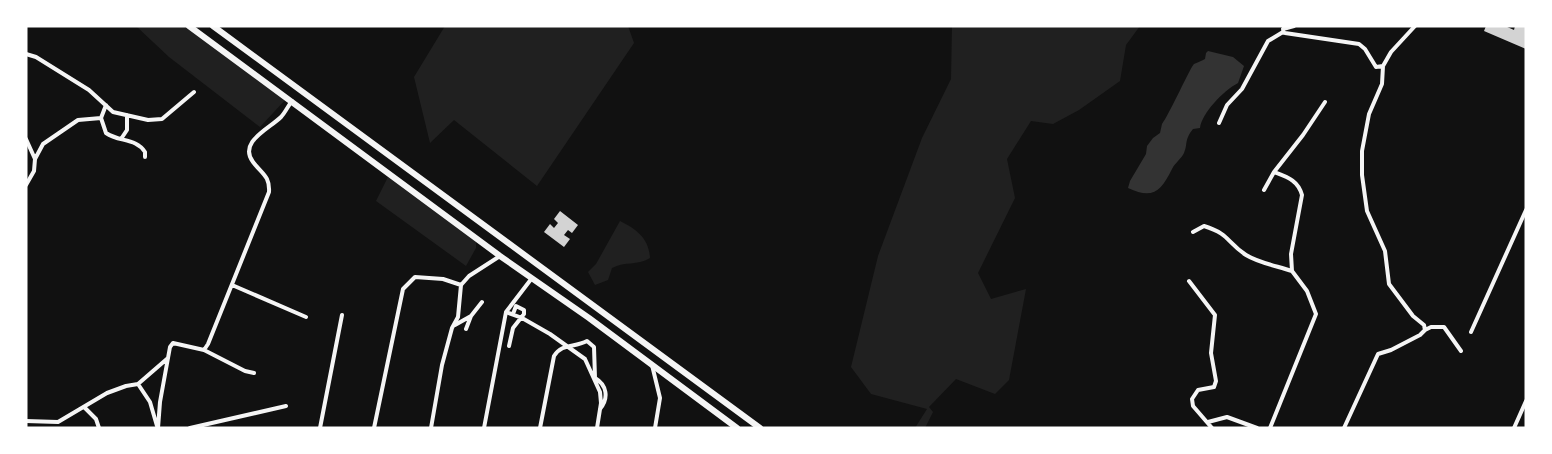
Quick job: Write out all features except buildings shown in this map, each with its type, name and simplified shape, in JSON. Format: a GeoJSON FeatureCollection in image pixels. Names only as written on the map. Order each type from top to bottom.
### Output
{"type":"FeatureCollection","features":[{"type":"Feature","properties":{"kind":"highway"},"geometry":{"type":"LineString","coordinates":[[189,26],[737,428]]}},
{"type":"Feature","properties":{"kind":"highway"},"geometry":{"type":"LineString","coordinates":[[213,26],[760,428]]}},
{"type":"Feature","properties":{"kind":"street"},"geometry":{"type":"LineString","coordinates":[[1219,123],[1228,105],[1242,89],[1268,41],[1283,29],[1294,26]]}},
{"type":"Feature","properties":{"kind":"street"},"geometry":{"type":"LineString","coordinates":[[1416,26],[1390,52],[1383,66],[1382,79],[1369,114],[1362,150],[1364,200],[1385,251],[1389,284],[1413,316],[1424,325],[1425,330]]}},
{"type":"Feature","properties":{"kind":"street"},"geometry":{"type":"LineString","coordinates":[[1283,29],[1359,44],[1365,49],[1382,79]]}},
{"type":"Feature","properties":{"kind":"street"},"geometry":{"type":"LineString","coordinates":[[26,54],[36,57],[90,90],[113,112],[148,120],[162,119],[194,92]]}},
{"type":"Feature","properties":{"kind":"street"},"geometry":{"type":"LineString","coordinates":[[1376,67],[1383,66]]}},
{"type":"Feature","properties":{"kind":"street"},"geometry":{"type":"LineString","coordinates":[[204,350],[269,192],[267,175],[254,162],[250,155],[250,148],[254,138],[282,116],[292,101]]}},
{"type":"Feature","properties":{"kind":"street"},"geometry":{"type":"LineString","coordinates":[[1264,190],[1274,172],[1303,135],[1325,102]]}},
{"type":"Feature","properties":{"kind":"street"},"geometry":{"type":"LineString","coordinates":[[106,105],[101,118],[106,132],[138,144],[145,152],[145,156]]}},
{"type":"Feature","properties":{"kind":"street"},"geometry":{"type":"LineString","coordinates":[[121,139],[128,130],[127,115]]}},
{"type":"Feature","properties":{"kind":"street"},"geometry":{"type":"LineString","coordinates":[[26,185],[34,171],[35,159],[44,144],[68,125],[78,120],[101,118]]}},
{"type":"Feature","properties":{"kind":"street"},"geometry":{"type":"LineString","coordinates":[[26,139],[35,159]]}},
{"type":"Feature","properties":{"kind":"street"},"geometry":{"type":"LineString","coordinates":[[1270,428],[1315,319],[1314,306],[1307,291],[1292,271],[1291,254],[1302,195],[1298,184],[1274,172]]}},
{"type":"Feature","properties":{"kind":"street"},"geometry":{"type":"LineString","coordinates":[[1471,332],[1526,210]]}},
{"type":"Feature","properties":{"kind":"street"},"geometry":{"type":"LineString","coordinates":[[1521,223],[1526,225]]}},
{"type":"Feature","properties":{"kind":"street"},"geometry":{"type":"LineString","coordinates":[[1193,232],[1204,226],[1216,230],[1225,234],[1246,255],[1292,271]]}},
{"type":"Feature","properties":{"kind":"street"},"geometry":{"type":"LineString","coordinates":[[431,428],[452,328],[458,318],[461,285],[469,276],[500,256]]}},
{"type":"Feature","properties":{"kind":"street"},"geometry":{"type":"LineString","coordinates":[[374,428],[403,289],[415,276],[426,276],[461,285]]}},
{"type":"Feature","properties":{"kind":"street"},"geometry":{"type":"LineString","coordinates":[[484,428],[506,312],[532,278]]}},
{"type":"Feature","properties":{"kind":"street"},"geometry":{"type":"LineString","coordinates":[[1189,281],[1216,315],[1211,353],[1216,380],[1214,386],[1198,390],[1192,399],[1193,406],[1212,428]]}},
{"type":"Feature","properties":{"kind":"street"},"geometry":{"type":"LineString","coordinates":[[232,285],[306,317]]}},
{"type":"Feature","properties":{"kind":"street"},"geometry":{"type":"LineString","coordinates":[[466,329],[471,316],[482,302]]}},
{"type":"Feature","properties":{"kind":"street"},"geometry":{"type":"LineString","coordinates":[[509,346],[513,328],[524,310],[516,306],[513,314]]}},
{"type":"Feature","properties":{"kind":"street"},"geometry":{"type":"LineString","coordinates":[[506,312],[521,317],[585,359],[600,392],[597,428]]}},
{"type":"Feature","properties":{"kind":"street"},"geometry":{"type":"LineString","coordinates":[[320,428],[342,315]]}},
{"type":"Feature","properties":{"kind":"street"},"geometry":{"type":"LineString","coordinates":[[452,328],[471,316]]}},
{"type":"Feature","properties":{"kind":"street"},"geometry":{"type":"LineString","coordinates":[[1344,428],[1378,354],[1391,350],[1431,327],[1444,327],[1461,351]]}},
{"type":"Feature","properties":{"kind":"street"},"geometry":{"type":"LineString","coordinates":[[540,428],[554,356],[558,349],[587,341],[592,343],[594,347],[595,378]]}},
{"type":"Feature","properties":{"kind":"street"},"geometry":{"type":"LineString","coordinates":[[158,427],[168,358],[173,343],[204,350],[245,371],[254,373]]}},
{"type":"Feature","properties":{"kind":"street"},"geometry":{"type":"LineString","coordinates":[[26,421],[58,422],[85,408],[107,393],[138,384],[168,358]]}},
{"type":"Feature","properties":{"kind":"street"},"geometry":{"type":"LineString","coordinates":[[652,365],[660,398],[655,428]]}},
{"type":"Feature","properties":{"kind":"street"},"geometry":{"type":"LineString","coordinates":[[138,384],[150,402],[158,427]]}},
{"type":"Feature","properties":{"kind":"street"},"geometry":{"type":"LineString","coordinates":[[1514,428],[1526,401]]}},
{"type":"Feature","properties":{"kind":"street"},"geometry":{"type":"LineString","coordinates":[[190,428],[286,406]]}},
{"type":"Feature","properties":{"kind":"street"},"geometry":{"type":"LineString","coordinates":[[85,408],[96,419],[98,428]]}},
{"type":"Feature","properties":{"kind":"street"},"geometry":{"type":"LineString","coordinates":[[1208,422],[1227,417],[1257,428]]}},
{"type":"Feature","properties":{"kind":"street"},"geometry":{"type":"LineString","coordinates":[[216,422],[216,428]]}},
{"type":"Feature","properties":{"kind":"shaded area"},"geometry":{"type":"Polygon","coordinates":[[[136,26],[185,26],[286,99],[260,127],[169,57],[136,26]]]}},
{"type":"Feature","properties":{"kind":"shaded area"},"geometry":{"type":"Polygon","coordinates":[[[445,26],[628,26],[634,43],[537,186],[454,120],[430,143],[414,77],[445,26]]]}},
{"type":"Feature","properties":{"kind":"shaded area"},"geometry":{"type":"Polygon","coordinates":[[[952,26],[1140,26],[1126,45],[1120,81],[1079,110],[1053,124],[1031,121],[1007,159],[1015,198],[978,273],[991,299],[1026,289],[1009,380],[995,394],[956,379],[929,407],[933,412],[925,428],[915,428],[927,409],[871,394],[851,367],[878,256],[922,138],[951,79],[952,26]]]}},
{"type":"Feature","properties":{"kind":"shaded area"},"geometry":{"type":"Polygon","coordinates":[[[1208,51],[1233,57],[1244,66],[1238,83],[1226,91],[1214,103],[1205,116],[1200,128],[1193,129],[1190,133],[1184,153],[1160,188],[1150,193],[1144,193],[1128,188],[1130,181],[1146,154],[1147,146],[1160,133],[1162,124],[1192,67],[1194,64],[1205,59],[1208,51]]]}},
{"type":"Feature","properties":{"kind":"shaded area"},"geometry":{"type":"Polygon","coordinates":[[[388,177],[476,242],[476,248],[466,266],[376,201],[388,177]]]}},
{"type":"Feature","properties":{"kind":"shaded area"},"geometry":{"type":"Polygon","coordinates":[[[620,221],[641,235],[647,245],[650,258],[612,268],[608,280],[595,285],[588,272],[596,264],[620,221]]]}}]}
